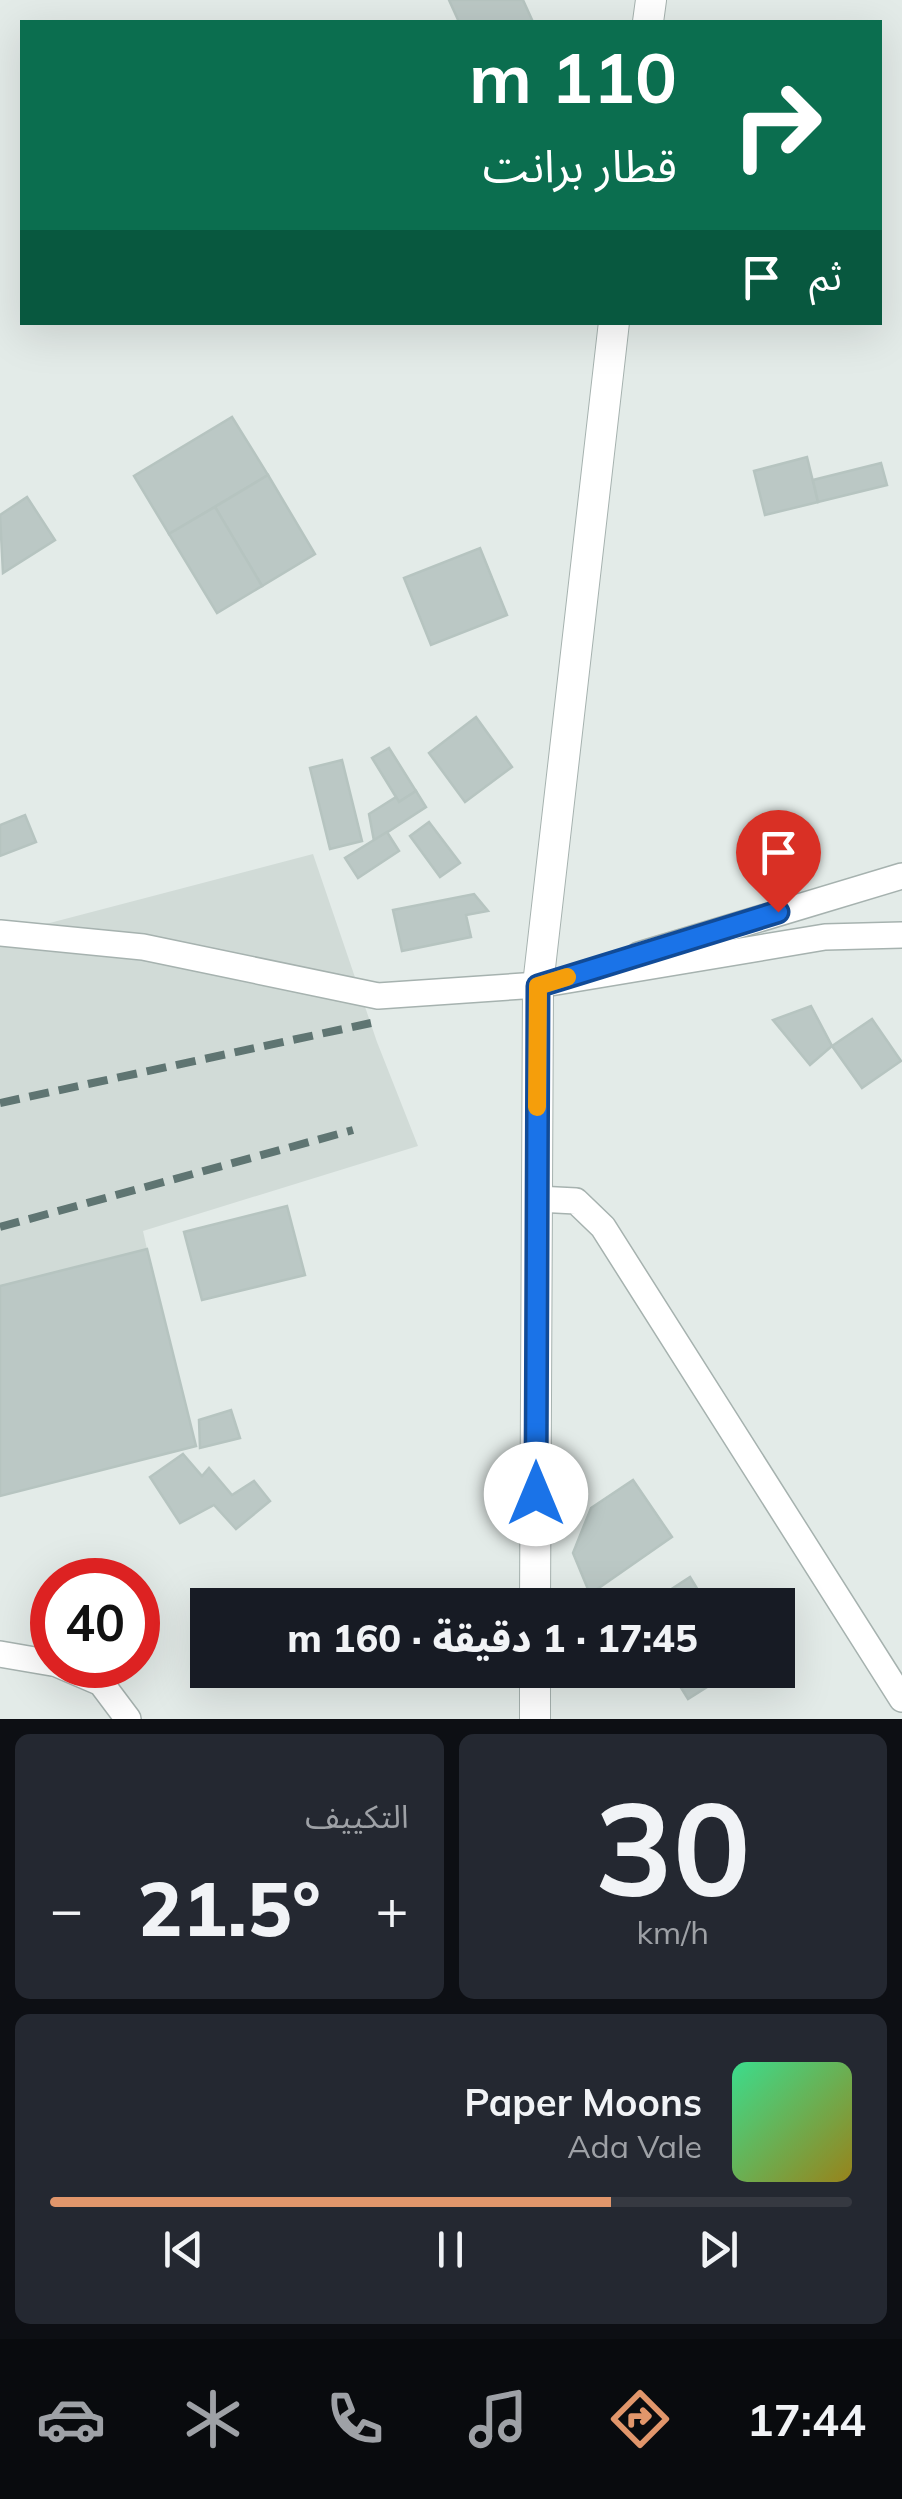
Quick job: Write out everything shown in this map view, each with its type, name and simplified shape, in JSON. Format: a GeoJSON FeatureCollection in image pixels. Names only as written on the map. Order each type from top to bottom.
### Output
{"type":"FeatureCollection","features":[{"type":"Feature","properties":{"kind":"street"},"geometry":{"type":"LineString","coordinates":[[535,1588],[538,986],[614,325]]}},
{"type":"Feature","properties":{"kind":"street"},"geometry":{"type":"LineString","coordinates":[[538,986],[902,876]]}},
{"type":"Feature","properties":{"kind":"street"},"geometry":{"type":"LineString","coordinates":[[0,933],[143,947],[378,996],[538,986],[825,937],[902,934]]}},
{"type":"Feature","properties":{"kind":"street"},"geometry":{"type":"LineString","coordinates":[[537,1199],[576,1202],[603,1228],[902,1698]]}},
{"type":"Feature","properties":{"kind":"street"},"geometry":{"type":"LineString","coordinates":[[0,1654],[30,1659]]}},
{"type":"Feature","properties":{"kind":"street"},"geometry":{"type":"LineString","coordinates":[[104,1688],[128,1719]]}},
{"type":"Feature","properties":{"kind":"street"},"geometry":{"type":"LineString","coordinates":[[535,1688],[535,1719]]}},
{"type":"Feature","properties":{"kind":"shaded area"},"geometry":{"type":"Polygon","coordinates":[[[313,854],[377,1042],[418,1146],[143,1231],[147,1249],[0,1286],[0,936],[313,854]]]}},
{"type":"Feature","properties":{"kind":"building"},"geometry":{"type":"Polygon","coordinates":[[[449,0],[523,0],[532,20],[458,20],[449,0]]]}},
{"type":"Feature","properties":{"kind":"building"},"geometry":{"type":"Polygon","coordinates":[[[232,417],[268,475],[169,534],[134,476],[232,417]]]}},
{"type":"Feature","properties":{"kind":"building"},"geometry":{"type":"Polygon","coordinates":[[[807,457],[818,502],[765,515],[754,471],[807,457]]]}},
{"type":"Feature","properties":{"kind":"building"},"geometry":{"type":"Polygon","coordinates":[[[881,463],[887,485],[818,502],[813,480],[881,463]]]}},
{"type":"Feature","properties":{"kind":"building"},"geometry":{"type":"Polygon","coordinates":[[[268,475],[315,554],[262,586],[215,507],[268,475]]]}},
{"type":"Feature","properties":{"kind":"building"},"geometry":{"type":"Polygon","coordinates":[[[27,497],[55,540],[3,573],[0,515],[27,497]]]}},
{"type":"Feature","properties":{"kind":"building"},"geometry":{"type":"Polygon","coordinates":[[[215,507],[262,586],[217,613],[169,534],[215,507]]]}},
{"type":"Feature","properties":{"kind":"building"},"geometry":{"type":"Polygon","coordinates":[[[480,548],[507,615],[431,645],[404,578],[480,548]]]}},
{"type":"Feature","properties":{"kind":"building"},"geometry":{"type":"Polygon","coordinates":[[[476,717],[512,767],[465,802],[429,753],[476,717]]]}},
{"type":"Feature","properties":{"kind":"building"},"geometry":{"type":"Polygon","coordinates":[[[389,748],[416,791],[399,802],[372,758],[389,748]]]}},
{"type":"Feature","properties":{"kind":"building"},"geometry":{"type":"Polygon","coordinates":[[[342,760],[362,841],[330,849],[310,768],[342,760]]]}},
{"type":"Feature","properties":{"kind":"building"},"geometry":{"type":"Polygon","coordinates":[[[416,791],[426,807],[374,841],[369,814],[396,797],[399,802],[416,791]]]}},
{"type":"Feature","properties":{"kind":"building"},"geometry":{"type":"Polygon","coordinates":[[[25,815],[36,842],[0,856],[0,825],[25,815]]]}},
{"type":"Feature","properties":{"kind":"building"},"geometry":{"type":"Polygon","coordinates":[[[429,822],[460,863],[440,877],[410,836],[429,822]]]}},
{"type":"Feature","properties":{"kind":"building"},"geometry":{"type":"Polygon","coordinates":[[[387,832],[399,851],[358,878],[345,858],[387,832]]]}},
{"type":"Feature","properties":{"kind":"building"},"geometry":{"type":"Polygon","coordinates":[[[474,894],[488,911],[466,915],[471,937],[402,951],[393,910],[474,894]]]}},
{"type":"Feature","properties":{"kind":"building"},"geometry":{"type":"Polygon","coordinates":[[[811,1006],[832,1046],[810,1065],[773,1020],[811,1006]]]}},
{"type":"Feature","properties":{"kind":"building"},"geometry":{"type":"Polygon","coordinates":[[[872,1019],[901,1061],[862,1088],[832,1046],[872,1019]]]}},
{"type":"Feature","properties":{"kind":"building"},"geometry":{"type":"Polygon","coordinates":[[[287,1206],[305,1275],[202,1300],[184,1232],[287,1206]]]}},
{"type":"Feature","properties":{"kind":"building"},"geometry":{"type":"Polygon","coordinates":[[[147,1249],[196,1446],[0,1496],[0,1286],[147,1249]]]}},
{"type":"Feature","properties":{"kind":"building"},"geometry":{"type":"Polygon","coordinates":[[[231,1410],[240,1438],[200,1448],[199,1420],[231,1410]]]}},
{"type":"Feature","properties":{"kind":"building"},"geometry":{"type":"Polygon","coordinates":[[[183,1454],[202,1476],[209,1468],[232,1495],[254,1481],[270,1501],[236,1529],[214,1505],[180,1523],[150,1477],[183,1454]]]}},
{"type":"Feature","properties":{"kind":"building"},"geometry":{"type":"Polygon","coordinates":[[[633,1480],[672,1537],[599,1588],[588,1588],[573,1553],[591,1508],[633,1480]]]}},
{"type":"Feature","properties":{"kind":"building"},"geometry":{"type":"Polygon","coordinates":[[[690,1577],[697,1588],[673,1588],[690,1577]]]}},
{"type":"Feature","properties":{"kind":"building"},"geometry":{"type":"Polygon","coordinates":[[[681,1688],[705,1688],[688,1699],[681,1688]]]}},
{"type":"Feature","properties":{"kind":"railway"},"geometry":{"type":"LineString","coordinates":[[0,1103],[371,1023]]}},
{"type":"Feature","properties":{"kind":"railway"},"geometry":{"type":"LineString","coordinates":[[0,1227],[353,1130]]}},
{"type":"Feature","properties":{"kind":"slow traffic"},"geometry":{"type":"LineString","coordinates":[[537,1107],[538,986],[567,977]]}},
{"type":"Feature","properties":{"kind":"route"},"geometry":{"type":"LineString","coordinates":[[536,1494],[538,986],[778,912]]}}]}
